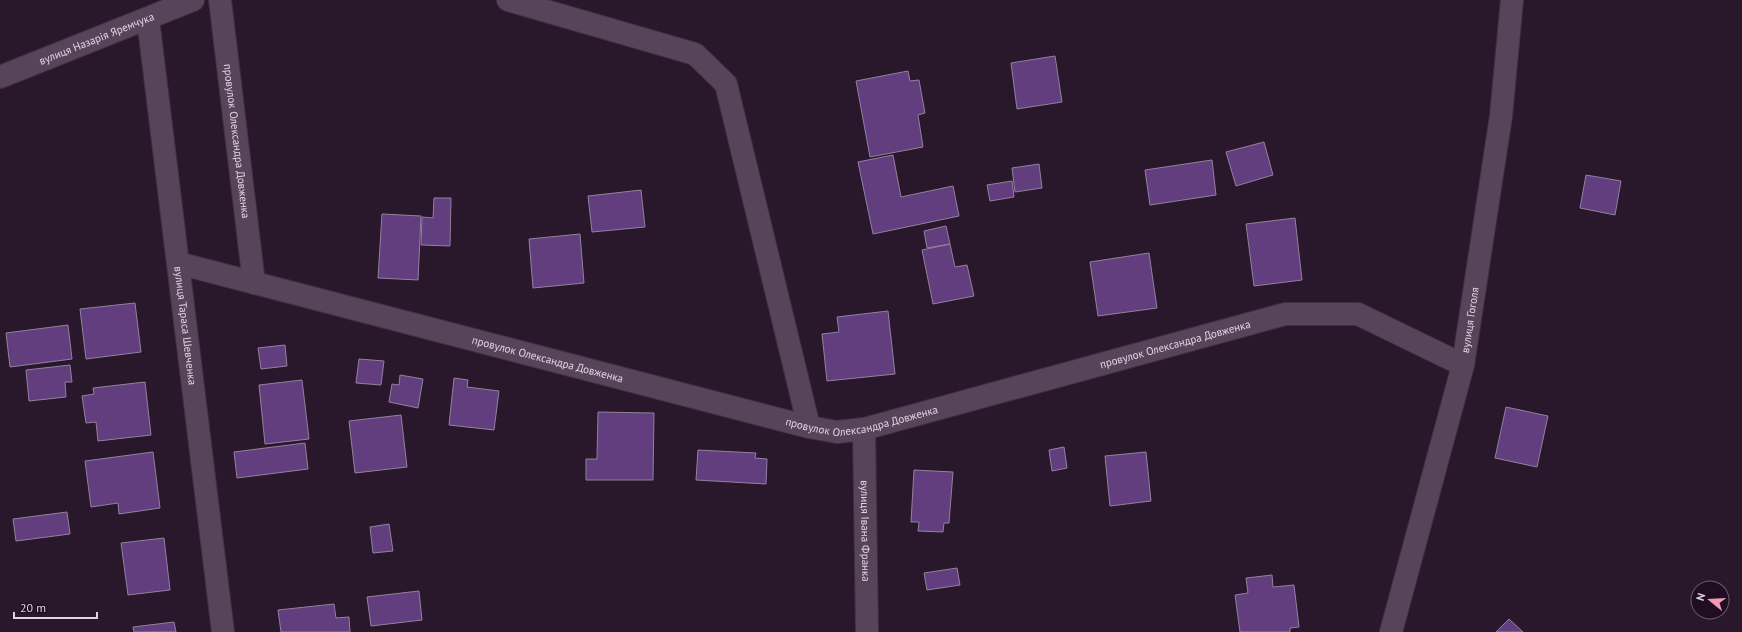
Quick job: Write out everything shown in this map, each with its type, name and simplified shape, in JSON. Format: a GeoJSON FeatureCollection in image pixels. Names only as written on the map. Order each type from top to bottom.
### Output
{"type":"FeatureCollection","features":[{"type":"Feature","properties":{"kind":"street","name":"вулиця Назарія Яремчука"},"geometry":{"type":"LineString","coordinates":[[0,77],[193,0]]}},
{"type":"Feature","properties":{"kind":"street","name":"провулок Олександра Довженка"},"geometry":{"type":"LineString","coordinates":[[220,0],[254,283]]}},
{"type":"Feature","properties":{"kind":"street"},"geometry":{"type":"LineString","coordinates":[[508,0],[696,54],[726,84],[809,427]]}},
{"type":"Feature","properties":{"kind":"street","name":"вулиця Гоголя"},"geometry":{"type":"LineString","coordinates":[[1391,632],[1463,365],[1501,116],[1512,0]]}},
{"type":"Feature","properties":{"kind":"street","name":"вулиця Тараса Шевченка"},"geometry":{"type":"LineString","coordinates":[[148,18],[223,632]]}},
{"type":"Feature","properties":{"kind":"street","name":"провулок Олександра Довженка"},"geometry":{"type":"LineString","coordinates":[[178,263],[809,427],[837,432],[864,429],[1285,314],[1358,314],[1463,365]]}},
{"type":"Feature","properties":{"kind":"street","name":"вулиця Івана Франка"},"geometry":{"type":"LineString","coordinates":[[864,429],[867,632]]}},
{"type":"Feature","properties":{"kind":"building"},"geometry":{"type":"Polygon","coordinates":[[[1055,56],[1062,102],[1017,109],[1011,63],[1055,56]]]}},
{"type":"Feature","properties":{"kind":"building"},"geometry":{"type":"Polygon","coordinates":[[[908,71],[910,81],[919,80],[925,113],[918,115],[923,147],[870,157],[856,81],[908,71]]]}},
{"type":"Feature","properties":{"kind":"building"},"geometry":{"type":"Polygon","coordinates":[[[1264,142],[1273,175],[1236,186],[1226,152],[1264,142]]]}},
{"type":"Feature","properties":{"kind":"building"},"geometry":{"type":"Polygon","coordinates":[[[893,155],[901,197],[953,186],[959,216],[873,234],[858,162],[893,155]]]}},
{"type":"Feature","properties":{"kind":"building"},"geometry":{"type":"Polygon","coordinates":[[[1212,160],[1216,195],[1150,205],[1145,170],[1212,160]]]}},
{"type":"Feature","properties":{"kind":"building"},"geometry":{"type":"Polygon","coordinates":[[[1039,164],[1042,188],[1015,192],[1012,168],[1039,164]]]}},
{"type":"Feature","properties":{"kind":"building"},"geometry":{"type":"Polygon","coordinates":[[[1586,175],[1621,181],[1615,215],[1580,208],[1586,175]]]}},
{"type":"Feature","properties":{"kind":"building"},"geometry":{"type":"Polygon","coordinates":[[[1012,181],[1014,197],[990,201],[987,185],[1012,181]]]}},
{"type":"Feature","properties":{"kind":"building"},"geometry":{"type":"Polygon","coordinates":[[[641,190],[645,227],[592,232],[588,196],[641,190]]]}},
{"type":"Feature","properties":{"kind":"building"},"geometry":{"type":"Polygon","coordinates":[[[434,198],[451,198],[450,246],[421,245],[422,217],[433,218],[434,198]]]}},
{"type":"Feature","properties":{"kind":"building"},"geometry":{"type":"Polygon","coordinates":[[[382,214],[421,216],[418,280],[378,278],[382,214]]]}},
{"type":"Feature","properties":{"kind":"building"},"geometry":{"type":"Polygon","coordinates":[[[1295,218],[1302,280],[1254,286],[1246,224],[1295,218]]]}},
{"type":"Feature","properties":{"kind":"building"},"geometry":{"type":"Polygon","coordinates":[[[946,226],[950,244],[927,248],[924,231],[946,226]]]}},
{"type":"Feature","properties":{"kind":"building"},"geometry":{"type":"Polygon","coordinates":[[[580,234],[584,283],[533,288],[529,239],[580,234]]]}},
{"type":"Feature","properties":{"kind":"building"},"geometry":{"type":"Polygon","coordinates":[[[950,244],[955,267],[967,265],[974,296],[933,304],[922,250],[950,244]]]}},
{"type":"Feature","properties":{"kind":"building"},"geometry":{"type":"Polygon","coordinates":[[[1149,253],[1157,308],[1098,316],[1090,262],[1149,253]]]}},
{"type":"Feature","properties":{"kind":"building"},"geometry":{"type":"Polygon","coordinates":[[[135,303],[141,352],[86,359],[80,309],[135,303]]]}},
{"type":"Feature","properties":{"kind":"building"},"geometry":{"type":"Polygon","coordinates":[[[888,311],[895,374],[827,381],[822,334],[839,332],[837,317],[888,311]]]}},
{"type":"Feature","properties":{"kind":"building"},"geometry":{"type":"Polygon","coordinates":[[[68,325],[72,359],[10,367],[6,333],[68,325]]]}},
{"type":"Feature","properties":{"kind":"building"},"geometry":{"type":"Polygon","coordinates":[[[285,345],[287,366],[261,369],[258,348],[285,345]]]}},
{"type":"Feature","properties":{"kind":"building"},"geometry":{"type":"Polygon","coordinates":[[[359,359],[384,361],[381,385],[356,383],[359,359]]]}},
{"type":"Feature","properties":{"kind":"building"},"geometry":{"type":"Polygon","coordinates":[[[70,365],[72,382],[65,382],[66,397],[29,401],[26,370],[70,365]]]}},
{"type":"Feature","properties":{"kind":"building"},"geometry":{"type":"Polygon","coordinates":[[[400,375],[423,379],[418,408],[389,402],[392,384],[399,385],[400,375]]]}},
{"type":"Feature","properties":{"kind":"building"},"geometry":{"type":"Polygon","coordinates":[[[454,378],[468,380],[467,387],[499,391],[494,430],[449,425],[454,378]]]}},
{"type":"Feature","properties":{"kind":"building"},"geometry":{"type":"Polygon","coordinates":[[[302,380],[309,439],[265,444],[259,385],[302,380]]]}},
{"type":"Feature","properties":{"kind":"building"},"geometry":{"type":"Polygon","coordinates":[[[145,382],[151,435],[98,441],[96,422],[86,423],[82,396],[94,394],[93,388],[145,382]]]}},
{"type":"Feature","properties":{"kind":"building"},"geometry":{"type":"Polygon","coordinates":[[[1506,407],[1548,416],[1537,467],[1495,458],[1506,407]]]}},
{"type":"Feature","properties":{"kind":"building"},"geometry":{"type":"Polygon","coordinates":[[[598,412],[654,413],[653,480],[586,480],[586,459],[597,459],[598,412]]]}},
{"type":"Feature","properties":{"kind":"building"},"geometry":{"type":"Polygon","coordinates":[[[401,415],[407,467],[355,473],[349,421],[401,415]]]}},
{"type":"Feature","properties":{"kind":"building"},"geometry":{"type":"Polygon","coordinates":[[[305,443],[308,469],[237,478],[234,452],[305,443]]]}},
{"type":"Feature","properties":{"kind":"building"},"geometry":{"type":"Polygon","coordinates":[[[1064,447],[1067,468],[1052,471],[1049,450],[1064,447]]]}},
{"type":"Feature","properties":{"kind":"building"},"geometry":{"type":"Polygon","coordinates":[[[698,450],[756,453],[755,458],[767,459],[766,484],[696,480],[698,450]]]}},
{"type":"Feature","properties":{"kind":"building"},"geometry":{"type":"Polygon","coordinates":[[[153,452],[160,508],[119,514],[118,503],[91,507],[85,461],[153,452]]]}},
{"type":"Feature","properties":{"kind":"building"},"geometry":{"type":"Polygon","coordinates":[[[1146,452],[1151,501],[1110,506],[1105,456],[1146,452]]]}},
{"type":"Feature","properties":{"kind":"building"},"geometry":{"type":"Polygon","coordinates":[[[914,470],[953,472],[949,523],[944,523],[943,532],[918,531],[919,522],[911,522],[914,470]]]}},
{"type":"Feature","properties":{"kind":"building"},"geometry":{"type":"Polygon","coordinates":[[[67,512],[70,534],[16,541],[13,519],[67,512]]]}},
{"type":"Feature","properties":{"kind":"building"},"geometry":{"type":"Polygon","coordinates":[[[389,524],[393,551],[373,553],[370,527],[389,524]]]}},
{"type":"Feature","properties":{"kind":"building"},"geometry":{"type":"Polygon","coordinates":[[[164,538],[170,590],[128,595],[121,543],[164,538]]]}},
{"type":"Feature","properties":{"kind":"building"},"geometry":{"type":"Polygon","coordinates":[[[957,568],[960,585],[927,590],[924,573],[957,568]]]}},
{"type":"Feature","properties":{"kind":"building"},"geometry":{"type":"Polygon","coordinates":[[[1272,575],[1273,587],[1294,585],[1299,627],[1290,628],[1290,632],[1240,632],[1235,595],[1248,593],[1246,578],[1272,575]]]}},
{"type":"Feature","properties":{"kind":"building"},"geometry":{"type":"Polygon","coordinates":[[[419,591],[422,620],[371,626],[367,597],[419,591]]]}},
{"type":"Feature","properties":{"kind":"building"},"geometry":{"type":"Polygon","coordinates":[[[334,604],[336,618],[349,617],[350,632],[281,632],[278,610],[334,604]]]}},
{"type":"Feature","properties":{"kind":"building"},"geometry":{"type":"Polygon","coordinates":[[[1509,619],[1523,632],[1496,632],[1509,619]]]}},
{"type":"Feature","properties":{"kind":"building"},"geometry":{"type":"Polygon","coordinates":[[[174,622],[176,632],[134,632],[133,627],[174,622]]]}}]}
